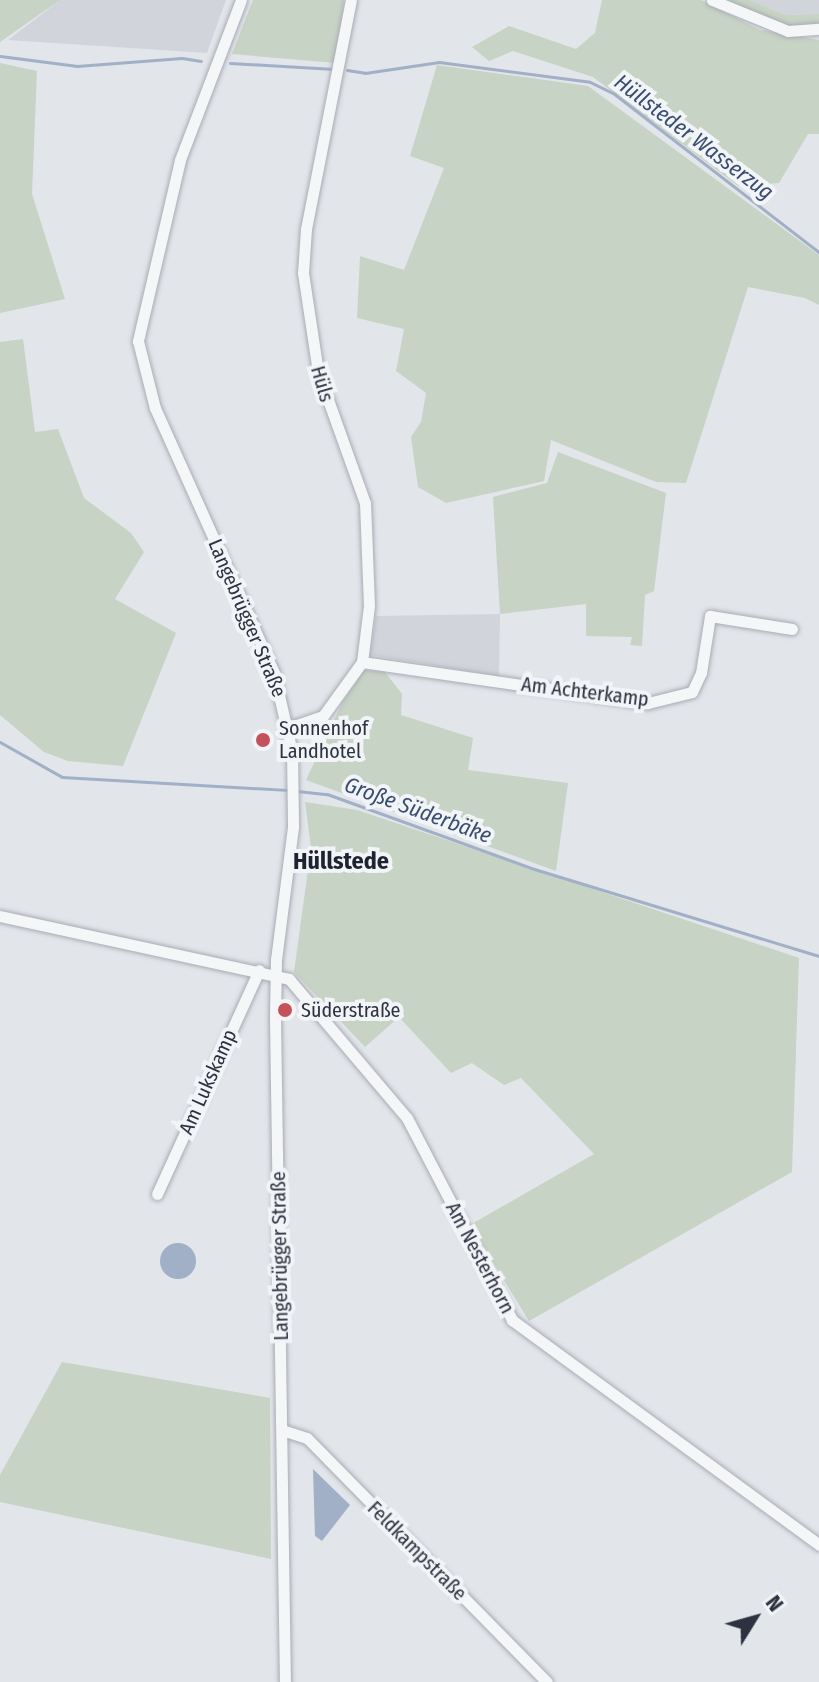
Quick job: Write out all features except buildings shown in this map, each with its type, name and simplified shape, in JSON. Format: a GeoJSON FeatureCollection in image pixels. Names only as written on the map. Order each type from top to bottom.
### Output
{"type":"FeatureCollection","features":[{"type":"Feature","properties":{"kind":"street","name":"Hüls"},"geometry":{"type":"LineString","coordinates":[[351,0],[306,229],[303,273],[318,372],[367,515],[370,579],[362,662]]}},
{"type":"Feature","properties":{"kind":"street"},"geometry":{"type":"LineString","coordinates":[[712,0],[788,31],[819,29]]}},
{"type":"Feature","properties":{"kind":"street","name":"Langebrügger Straße"},"geometry":{"type":"LineString","coordinates":[[236,4],[192,118],[168,202],[140,324],[140,363],[155,408],[269,658],[288,728],[294,779],[276,974],[285,1682]]}},
{"type":"Feature","properties":{"kind":"street","name":"Am Achterkamp"},"geometry":{"type":"LineString","coordinates":[[362,662],[648,703],[692,692],[701,673],[710,616],[792,629]]}},
{"type":"Feature","properties":{"kind":"street"},"geometry":{"type":"LineString","coordinates":[[288,728],[323,716],[362,662]]}},
{"type":"Feature","properties":{"kind":"street"},"geometry":{"type":"LineString","coordinates":[[0,916],[276,974]]}},
{"type":"Feature","properties":{"kind":"street","name":"Am Lukskamp"},"geometry":{"type":"LineString","coordinates":[[157,1194],[259,970]]}},
{"type":"Feature","properties":{"kind":"street","name":"Am Nesterhorn"},"geometry":{"type":"LineString","coordinates":[[276,974],[295,985],[399,1106],[512,1320],[819,1545]]}},
{"type":"Feature","properties":{"kind":"street","name":"Feldkampstraße"},"geometry":{"type":"LineString","coordinates":[[282,1430],[307,1438],[547,1682]]}},
{"type":"Feature","properties":{"kind":"shaded area"},"geometry":{"type":"Polygon","coordinates":[[[60,0],[226,0],[207,53],[8,40],[60,0]]]}},
{"type":"Feature","properties":{"kind":"shaded area"},"geometry":{"type":"Polygon","coordinates":[[[750,0],[819,0],[819,14],[786,15],[750,0]]]}},
{"type":"Feature","properties":{"kind":"shaded area"},"geometry":{"type":"Polygon","coordinates":[[[500,614],[499,676],[370,655],[376,616],[500,614]]]}},
{"type":"Feature","properties":{"kind":"green space"},"geometry":{"type":"Polygon","coordinates":[[[0,0],[60,0],[0,42],[0,0]]]}},
{"type":"Feature","properties":{"kind":"green space"},"geometry":{"type":"Polygon","coordinates":[[[253,0],[344,0],[336,63],[232,54],[253,0]]]}},
{"type":"Feature","properties":{"kind":"green space"},"geometry":{"type":"Polygon","coordinates":[[[602,0],[701,0],[760,30],[819,40],[819,134],[808,134],[779,183],[738,186],[593,77],[513,51],[489,61],[472,47],[509,26],[576,49],[595,33],[602,0]]]}},
{"type":"Feature","properties":{"kind":"green space"},"geometry":{"type":"Polygon","coordinates":[[[721,0],[750,0],[786,15],[819,14],[819,25],[790,26],[721,0]]]}},
{"type":"Feature","properties":{"kind":"green space"},"geometry":{"type":"Polygon","coordinates":[[[0,63],[37,71],[32,194],[65,299],[0,313],[0,63]]]}},
{"type":"Feature","properties":{"kind":"green space"},"geometry":{"type":"Polygon","coordinates":[[[437,65],[588,86],[819,255],[819,305],[805,298],[748,287],[686,483],[656,482],[551,440],[544,481],[446,503],[418,487],[411,437],[421,422],[426,393],[396,371],[404,329],[357,318],[360,256],[404,270],[444,168],[410,156],[437,65]]]}},
{"type":"Feature","properties":{"kind":"green space"},"geometry":{"type":"Polygon","coordinates":[[[23,339],[35,432],[58,429],[84,498],[131,533],[144,552],[115,599],[176,633],[123,766],[68,761],[44,752],[0,715],[0,342],[23,339]]]}},
{"type":"Feature","properties":{"kind":"green space"},"geometry":{"type":"Polygon","coordinates":[[[558,452],[666,493],[654,591],[645,595],[642,646],[630,645],[632,637],[586,636],[586,604],[500,614],[493,497],[547,483],[558,452]]]}},
{"type":"Feature","properties":{"kind":"green space"},"geometry":{"type":"Polygon","coordinates":[[[364,670],[385,672],[402,694],[401,715],[473,738],[468,770],[568,783],[556,871],[306,780],[342,703],[364,670]]]}},
{"type":"Feature","properties":{"kind":"green space"},"geometry":{"type":"Polygon","coordinates":[[[305,802],[357,810],[799,958],[792,1172],[529,1321],[470,1225],[594,1154],[521,1078],[504,1085],[472,1063],[451,1073],[399,1017],[365,1047],[294,972],[311,848],[305,802]]]}},
{"type":"Feature","properties":{"kind":"green space"},"geometry":{"type":"Polygon","coordinates":[[[62,1362],[270,1398],[271,1559],[0,1502],[0,1475],[62,1362]]]}},
{"type":"Feature","properties":{"kind":"water"},"geometry":{"type":"Polygon","coordinates":[[[178,1243],[191,1248],[196,1261],[191,1274],[178,1279],[165,1274],[160,1261],[165,1248],[178,1243]]]}},
{"type":"Feature","properties":{"kind":"water"},"geometry":{"type":"Polygon","coordinates":[[[313,1469],[350,1505],[322,1541],[315,1536],[313,1469]]]}},
{"type":"Feature","properties":{"kind":"waterway","name":"Hüllsteder Wasserzug"},"geometry":{"type":"LineString","coordinates":[[0,56],[77,66],[182,58],[201,61]]}},
{"type":"Feature","properties":{"kind":"waterway","name":"Hüllsteder Wasserzug"},"geometry":{"type":"LineString","coordinates":[[347,70],[365,73],[439,62],[590,82],[613,93],[819,252]]}},
{"type":"Feature","properties":{"kind":"waterway","name":"Hüllsteder Wasserzug"},"geometry":{"type":"LineString","coordinates":[[230,63],[334,69]]}},
{"type":"Feature","properties":{"kind":"waterway","name":"Große Süderbäke"},"geometry":{"type":"LineString","coordinates":[[0,742],[62,777],[290,790]]}},
{"type":"Feature","properties":{"kind":"waterway","name":"Große Süderbäke"},"geometry":{"type":"LineString","coordinates":[[297,791],[327,794],[531,868],[819,956]]}},
{"type":"Feature","properties":{"kind":"place","name":"Sonnenhof Landhotel"},"geometry":{"type":"Point","coordinates":[263,740]}},
{"type":"Feature","properties":{"kind":"place","name":"Süderstraße"},"geometry":{"type":"Point","coordinates":[285,1010]}},
{"type":"Feature","properties":{"kind":"district","name":"Hüllstede"},"geometry":{"type":"Point","coordinates":[341,862]}}]}
